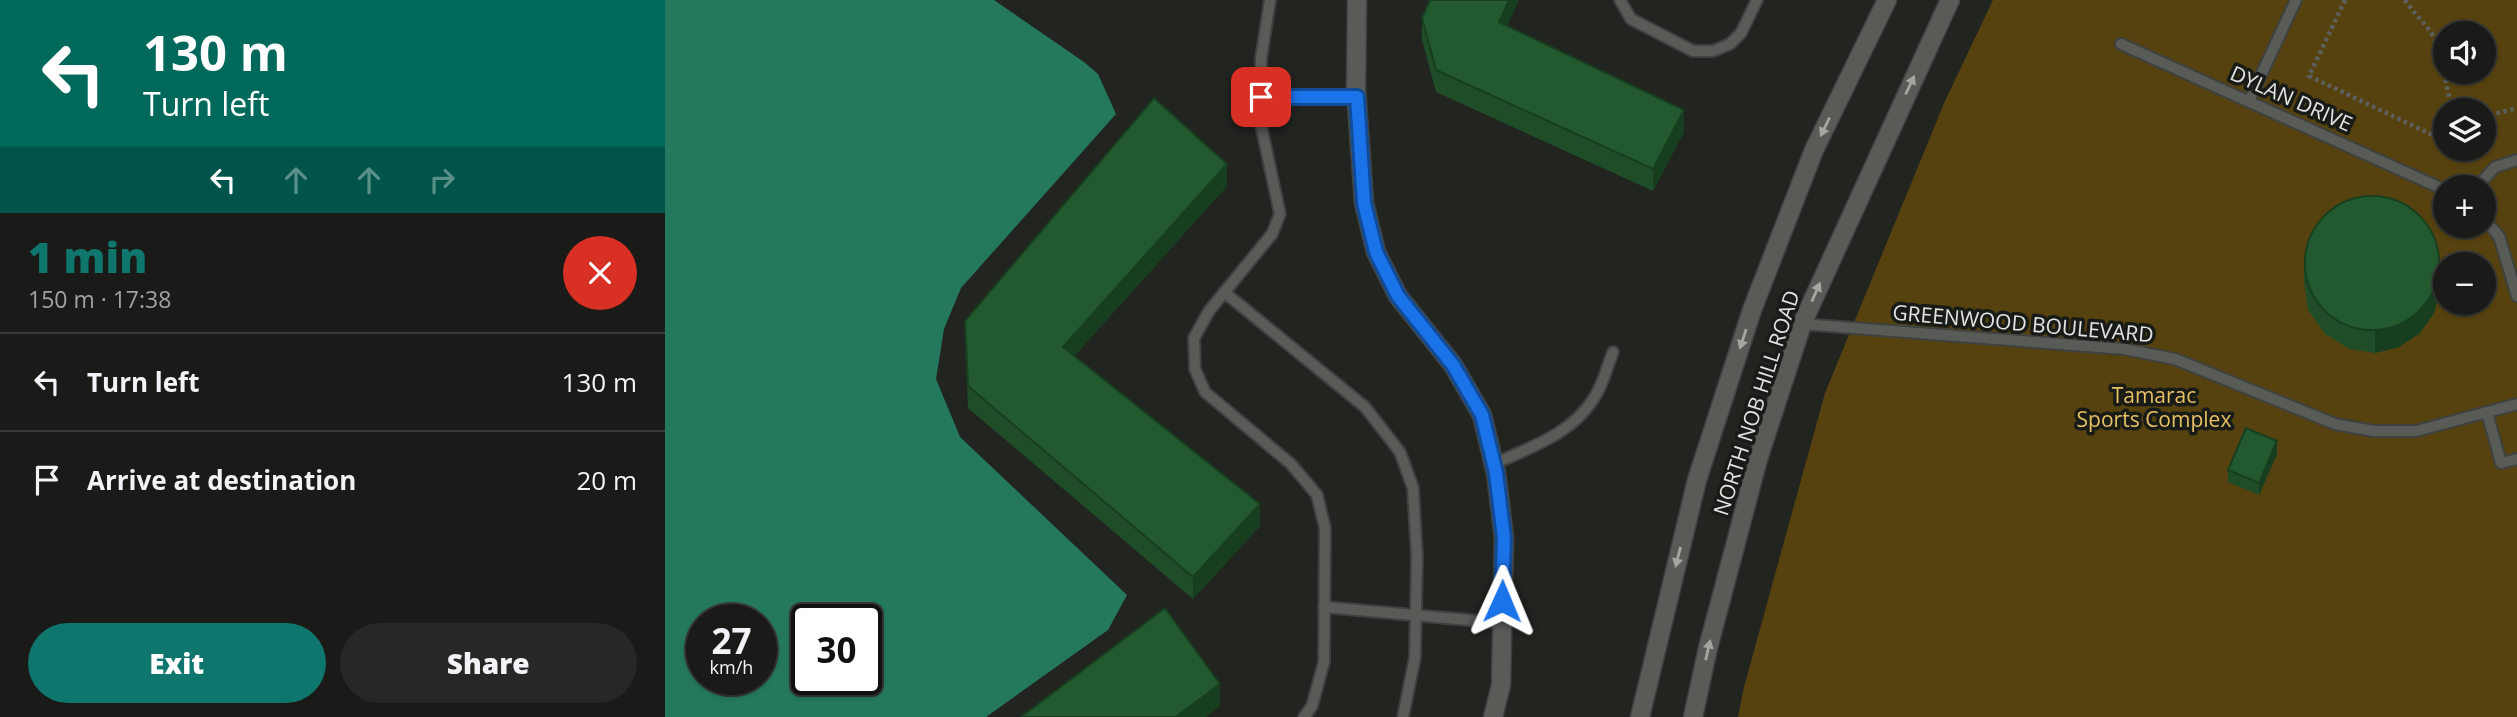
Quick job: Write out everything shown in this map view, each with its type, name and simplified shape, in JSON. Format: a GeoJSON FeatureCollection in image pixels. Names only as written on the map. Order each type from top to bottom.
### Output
{"type":"FeatureCollection","features":[{"type":"Feature","properties":{"kind":"main road"},"geometry":{"type":"LineString","coordinates":[[1357,0],[1357,97],[1364,203],[1376,252],[1398,296],[1453,365],[1482,415],[1494,464],[1504,538],[1501,685],[1493,717]]}},
{"type":"Feature","properties":{"kind":"main road","name":"NORTH NOB HILL ROAD"},"geometry":{"type":"LineString","coordinates":[[1640,717],[1697,480],[1752,310],[1814,150],[1888,0]]}},
{"type":"Feature","properties":{"kind":"main road","name":"NORTH NOB HILL ROAD"},"geometry":{"type":"LineString","coordinates":[[1693,717],[1708,648],[1758,459],[1802,324],[1950,0]]}},
{"type":"Feature","properties":{"kind":"lane"},"geometry":{"type":"LineString","coordinates":[[1270,0],[1261,59],[1261,125],[1280,214],[1272,234],[1209,311],[1194,338],[1195,369],[1205,392],[1290,464],[1317,495],[1325,528],[1324,662],[1312,706],[1304,717]]}},
{"type":"Feature","properties":{"kind":"lane"},"geometry":{"type":"LineString","coordinates":[[1620,0],[1631,19],[1693,51],[1713,51],[1730,44],[1741,33],[1757,0]]}},
{"type":"Feature","properties":{"kind":"lane"},"geometry":{"type":"LineString","coordinates":[[2249,101],[2296,0]]}},
{"type":"Feature","properties":{"kind":"lane","name":"DYLAN DRIVE"},"geometry":{"type":"LineString","coordinates":[[2121,44],[2433,185]]}},
{"type":"Feature","properties":{"kind":"lane"},"geometry":{"type":"LineString","coordinates":[[1261,97],[1357,97]]}},
{"type":"Feature","properties":{"kind":"lane"},"geometry":{"type":"LineString","coordinates":[[2488,175],[2495,167],[2517,160]]}},
{"type":"Feature","properties":{"kind":"lane"},"geometry":{"type":"LineString","coordinates":[[2496,233],[2517,296]]}},
{"type":"Feature","properties":{"kind":"lane"},"geometry":{"type":"LineString","coordinates":[[1224,292],[1365,407],[1400,452],[1413,488],[1417,557],[1415,657],[1403,717]]}},
{"type":"Feature","properties":{"kind":"lane","name":"GREENWOOD BOULEVARD"},"geometry":{"type":"LineString","coordinates":[[1802,324],[2124,349],[2175,359],[2335,424],[2374,431],[2416,431],[2517,404]]}},
{"type":"Feature","properties":{"kind":"lane"},"geometry":{"type":"LineString","coordinates":[[1494,464],[1552,438],[1575,423],[1595,398],[1613,352]]}},
{"type":"Feature","properties":{"kind":"lane"},"geometry":{"type":"LineString","coordinates":[[2487,412],[2501,463],[2517,458]]}},
{"type":"Feature","properties":{"kind":"lane"},"geometry":{"type":"LineString","coordinates":[[1324,607],[1502,623]]}},
{"type":"Feature","properties":{"kind":"path"},"geometry":{"type":"LineString","coordinates":[[2345,0],[2309,76],[2433,135]]}},
{"type":"Feature","properties":{"kind":"path"},"geometry":{"type":"LineString","coordinates":[[2405,0],[2431,32],[2441,58],[2442,74],[2450,98]]}},
{"type":"Feature","properties":{"kind":"path"},"geometry":{"type":"LineString","coordinates":[[2496,114],[2517,108]]}},
{"type":"Feature","properties":{"kind":"green space","name":"Tamarac Sports Complex"},"geometry":{"type":"Polygon","coordinates":[[[1993,0],[2517,0],[2517,717],[1738,717],[1825,393],[1945,101],[1993,0]]]}},
{"type":"Feature","properties":{"kind":"shaded area"},"geometry":{"type":"Polygon","coordinates":[[[665,0],[994,0],[1098,74],[1116,114],[961,288],[944,329],[936,379],[960,437],[1127,595],[1108,630],[986,717],[665,717],[665,0]]]}},
{"type":"Feature","properties":{"kind":"building"},"geometry":{"type":"Polygon","coordinates":[[[1430,0],[1509,0],[1499,22],[1684,110],[1653,169],[1436,70],[1422,18],[1430,0]]]}},
{"type":"Feature","properties":{"kind":"building"},"geometry":{"type":"Polygon","coordinates":[[[1154,98],[1227,164],[1063,347],[1260,504],[1193,577],[968,386],[965,321],[1154,98]]]}},
{"type":"Feature","properties":{"kind":"building"},"geometry":{"type":"Polygon","coordinates":[[[2359,197],[2385,197],[2409,207],[2420,215],[2428,226],[2438,250],[2433,252],[2433,291],[2428,300],[2420,311],[2409,319],[2385,329],[2359,329],[2335,319],[2324,311],[2316,300],[2306,276],[2306,250],[2316,226],[2324,215],[2335,207],[2359,197]]]}},
{"type":"Feature","properties":{"kind":"building"},"geometry":{"type":"Polygon","coordinates":[[[2246,428],[2277,441],[2259,483],[2228,470],[2246,428]]]}},
{"type":"Feature","properties":{"kind":"building"},"geometry":{"type":"Polygon","coordinates":[[[1165,608],[1220,684],[1176,717],[1021,717],[1165,608]]]}},
{"type":"Feature","properties":{"kind":"route"},"geometry":{"type":"LineString","coordinates":[[1261,97],[1357,97],[1364,203],[1376,252],[1398,296],[1453,365],[1482,415],[1496,473],[1504,538],[1502,601]]}}]}
